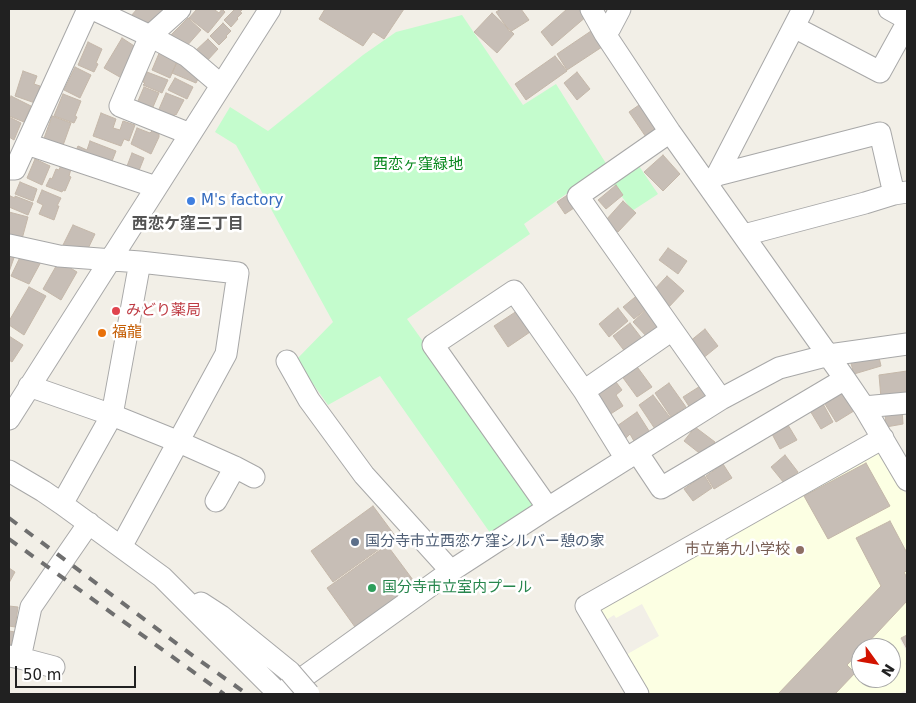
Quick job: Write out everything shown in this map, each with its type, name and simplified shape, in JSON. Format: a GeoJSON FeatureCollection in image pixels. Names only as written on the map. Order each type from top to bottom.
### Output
{"type":"FeatureCollection","features":[{"type":"Feature","properties":{"kind":"street"},"geometry":{"type":"LineString","coordinates":[[9,169],[15,170],[88,9]]}},
{"type":"Feature","properties":{"kind":"street"},"geometry":{"type":"LineString","coordinates":[[93,9],[187,56],[221,85]]}},
{"type":"Feature","properties":{"kind":"street"},"geometry":{"type":"LineString","coordinates":[[180,9],[150,36],[120,106],[190,134]]}},
{"type":"Feature","properties":{"kind":"street"},"geometry":{"type":"LineString","coordinates":[[9,419],[270,9]]}},
{"type":"Feature","properties":{"kind":"street"},"geometry":{"type":"LineString","coordinates":[[592,9],[605,34],[670,132],[712,180],[744,234],[864,408],[907,480]]}},
{"type":"Feature","properties":{"kind":"street"},"geometry":{"type":"LineString","coordinates":[[605,34],[620,9]]}},
{"type":"Feature","properties":{"kind":"street"},"geometry":{"type":"LineString","coordinates":[[889,9],[907,19]]}},
{"type":"Feature","properties":{"kind":"street"},"geometry":{"type":"LineString","coordinates":[[712,180],[798,18],[880,72],[907,23]]}},
{"type":"Feature","properties":{"kind":"street"},"geometry":{"type":"LineString","coordinates":[[670,132],[578,196],[721,400]]}},
{"type":"Feature","properties":{"kind":"street"},"geometry":{"type":"LineString","coordinates":[[712,180],[880,133],[901,193],[744,234]]}},
{"type":"Feature","properties":{"kind":"street"},"geometry":{"type":"LineString","coordinates":[[27,144],[156,187]]}},
{"type":"Feature","properties":{"kind":"street"},"geometry":{"type":"LineString","coordinates":[[9,244],[59,256],[140,262],[238,273],[226,354],[121,547]]}},
{"type":"Feature","properties":{"kind":"street"},"geometry":{"type":"LineString","coordinates":[[62,504],[112,415],[140,262]]}},
{"type":"Feature","properties":{"kind":"street"},"geometry":{"type":"LineString","coordinates":[[548,508],[433,345],[514,291],[632,456],[661,488],[845,379]]}},
{"type":"Feature","properties":{"kind":"street"},"geometry":{"type":"LineString","coordinates":[[584,391],[672,330]]}},
{"type":"Feature","properties":{"kind":"street"},"geometry":{"type":"LineString","coordinates":[[9,471],[62,504],[162,577],[279,694],[443,576],[721,400],[779,368],[829,355],[907,344]]}},
{"type":"Feature","properties":{"kind":"street"},"geometry":{"type":"LineString","coordinates":[[287,361],[309,400],[364,475],[443,576]]}},
{"type":"Feature","properties":{"kind":"street"},"geometry":{"type":"LineString","coordinates":[[30,386],[112,415],[179,442],[254,477]]}},
{"type":"Feature","properties":{"kind":"street"},"geometry":{"type":"LineString","coordinates":[[864,408],[907,403]]}},
{"type":"Feature","properties":{"kind":"street"},"geometry":{"type":"LineString","coordinates":[[638,694],[586,606],[883,438]]}},
{"type":"Feature","properties":{"kind":"street"},"geometry":{"type":"LineString","coordinates":[[216,501],[235,467]]}},
{"type":"Feature","properties":{"kind":"street"},"geometry":{"type":"LineString","coordinates":[[54,667],[15,657],[31,607],[89,523]]}},
{"type":"Feature","properties":{"kind":"street"},"geometry":{"type":"LineString","coordinates":[[167,582],[221,616],[290,672],[309,694]]}},
{"type":"Feature","properties":{"kind":"shaded area","name":"市立第九小学校"},"geometry":{"type":"Polygon","coordinates":[[[879,448],[907,496],[907,634],[901,638],[851,638],[851,688],[901,688],[901,641],[907,653],[907,662],[905,663],[907,668],[907,690],[898,694],[646,694],[624,656],[659,636],[642,604],[616,618],[614,615],[603,622],[599,603],[879,448]]]}},
{"type":"Feature","properties":{"kind":"green space","name":"西恋ヶ窪緑地"},"geometry":{"type":"Polygon","coordinates":[[[462,15],[523,105],[556,84],[607,165],[524,224],[530,234],[407,319],[537,501],[532,511],[493,537],[380,376],[328,405],[296,360],[333,322],[236,145],[215,132],[230,107],[268,131],[363,55],[396,32],[462,15]]]}},
{"type":"Feature","properties":{"kind":"green space"},"geometry":{"type":"Polygon","coordinates":[[[637,163],[658,194],[632,211],[611,181],[637,163]]]}},
{"type":"Feature","properties":{"kind":"building"},"geometry":{"type":"Polygon","coordinates":[[[137,9],[165,9],[146,28],[131,16],[137,9]]]}},
{"type":"Feature","properties":{"kind":"building"},"geometry":{"type":"Polygon","coordinates":[[[197,9],[216,9],[219,13],[222,9],[225,12],[208,33],[189,18],[197,9]]]}},
{"type":"Feature","properties":{"kind":"building"},"geometry":{"type":"Polygon","coordinates":[[[235,9],[243,9],[231,27],[224,20],[235,9]]]}},
{"type":"Feature","properties":{"kind":"building"},"geometry":{"type":"Polygon","coordinates":[[[325,9],[404,9],[384,39],[373,32],[363,46],[319,19],[325,9]]]}},
{"type":"Feature","properties":{"kind":"building"},"geometry":{"type":"Polygon","coordinates":[[[501,9],[521,9],[529,20],[510,32],[496,12],[501,9]]]}},
{"type":"Feature","properties":{"kind":"building"},"geometry":{"type":"Polygon","coordinates":[[[567,9],[582,9],[587,16],[552,46],[541,32],[567,9]]]}},
{"type":"Feature","properties":{"kind":"building"},"geometry":{"type":"Polygon","coordinates":[[[492,13],[514,34],[497,53],[474,32],[492,13]]]}},
{"type":"Feature","properties":{"kind":"building"},"geometry":{"type":"Polygon","coordinates":[[[188,18],[201,30],[185,48],[171,35],[188,18]]]}},
{"type":"Feature","properties":{"kind":"building"},"geometry":{"type":"Polygon","coordinates":[[[223,23],[231,31],[219,45],[210,36],[223,23]]]}},
{"type":"Feature","properties":{"kind":"building"},"geometry":{"type":"Polygon","coordinates":[[[594,29],[605,45],[567,70],[557,54],[594,29]]]}},
{"type":"Feature","properties":{"kind":"building"},"geometry":{"type":"Polygon","coordinates":[[[122,38],[142,51],[125,80],[104,68],[122,38]]]}},
{"type":"Feature","properties":{"kind":"building"},"geometry":{"type":"Polygon","coordinates":[[[208,39],[218,49],[206,62],[193,53],[208,39]]]}},
{"type":"Feature","properties":{"kind":"building"},"geometry":{"type":"Polygon","coordinates":[[[88,42],[102,49],[94,72],[78,65],[88,42]]]}},
{"type":"Feature","properties":{"kind":"building"},"geometry":{"type":"Polygon","coordinates":[[[160,51],[178,59],[170,78],[152,70],[160,51]]]}},
{"type":"Feature","properties":{"kind":"building"},"geometry":{"type":"Polygon","coordinates":[[[555,56],[567,71],[526,100],[515,84],[555,56]]]}},
{"type":"Feature","properties":{"kind":"building"},"geometry":{"type":"Polygon","coordinates":[[[177,62],[195,72],[199,77],[196,83],[172,73],[177,62]]]}},
{"type":"Feature","properties":{"kind":"building"},"geometry":{"type":"Polygon","coordinates":[[[75,67],[91,75],[80,98],[64,90],[75,67]]]}},
{"type":"Feature","properties":{"kind":"building"},"geometry":{"type":"Polygon","coordinates":[[[23,71],[37,76],[34,84],[40,86],[35,103],[15,96],[23,71]]]}},
{"type":"Feature","properties":{"kind":"building"},"geometry":{"type":"Polygon","coordinates":[[[147,72],[168,80],[162,93],[143,85],[147,72]]]}},
{"type":"Feature","properties":{"kind":"building"},"geometry":{"type":"Polygon","coordinates":[[[577,72],[590,89],[577,100],[564,83],[577,72]]]}},
{"type":"Feature","properties":{"kind":"building"},"geometry":{"type":"Polygon","coordinates":[[[175,78],[193,87],[187,99],[168,90],[175,78]]]}},
{"type":"Feature","properties":{"kind":"building"},"geometry":{"type":"Polygon","coordinates":[[[144,87],[159,93],[150,114],[135,108],[144,87]]]}},
{"type":"Feature","properties":{"kind":"building"},"geometry":{"type":"Polygon","coordinates":[[[166,93],[184,100],[173,118],[156,116],[166,93]]]}},
{"type":"Feature","properties":{"kind":"building"},"geometry":{"type":"Polygon","coordinates":[[[63,94],[81,101],[74,123],[54,116],[63,94]]]}},
{"type":"Feature","properties":{"kind":"building"},"geometry":{"type":"Polygon","coordinates":[[[11,96],[31,106],[24,122],[9,116],[11,96]]]}},
{"type":"Feature","properties":{"kind":"building"},"geometry":{"type":"Polygon","coordinates":[[[642,103],[661,132],[648,140],[629,112],[642,103]]]}},
{"type":"Feature","properties":{"kind":"building"},"geometry":{"type":"Polygon","coordinates":[[[101,113],[116,119],[113,128],[120,130],[123,121],[135,125],[129,141],[124,139],[121,146],[93,136],[101,113]]]}},
{"type":"Feature","properties":{"kind":"building"},"geometry":{"type":"Polygon","coordinates":[[[52,116],[71,123],[61,151],[42,144],[52,116]]]}},
{"type":"Feature","properties":{"kind":"building"},"geometry":{"type":"Polygon","coordinates":[[[9,117],[21,123],[14,140],[9,137],[9,117]]]}},
{"type":"Feature","properties":{"kind":"building"},"geometry":{"type":"Polygon","coordinates":[[[137,128],[159,134],[151,154],[131,144],[137,128]]]}},
{"type":"Feature","properties":{"kind":"building"},"geometry":{"type":"Polygon","coordinates":[[[90,141],[116,151],[109,169],[74,155],[78,146],[87,150],[90,141]]]}},
{"type":"Feature","properties":{"kind":"building"},"geometry":{"type":"Polygon","coordinates":[[[132,153],[144,158],[136,178],[124,174],[132,153]]]}},
{"type":"Feature","properties":{"kind":"building"},"geometry":{"type":"Polygon","coordinates":[[[663,155],[680,174],[663,191],[644,172],[663,155]]]}},
{"type":"Feature","properties":{"kind":"building"},"geometry":{"type":"Polygon","coordinates":[[[35,159],[50,166],[42,185],[27,178],[35,159]]]}},
{"type":"Feature","properties":{"kind":"building"},"geometry":{"type":"Polygon","coordinates":[[[61,165],[71,169],[69,176],[71,177],[65,191],[63,190],[62,192],[46,186],[50,178],[52,179],[56,169],[59,170],[61,165]]]}},
{"type":"Feature","properties":{"kind":"building"},"geometry":{"type":"Polygon","coordinates":[[[20,182],[37,189],[33,201],[15,194],[20,182]]]}},
{"type":"Feature","properties":{"kind":"building"},"geometry":{"type":"Polygon","coordinates":[[[616,185],[623,195],[606,209],[598,200],[616,185]]]}},
{"type":"Feature","properties":{"kind":"building"},"geometry":{"type":"Polygon","coordinates":[[[42,190],[61,198],[54,220],[39,214],[43,205],[37,202],[42,190]]]}},
{"type":"Feature","properties":{"kind":"building"},"geometry":{"type":"Polygon","coordinates":[[[569,194],[577,206],[565,214],[557,202],[569,194]]]}},
{"type":"Feature","properties":{"kind":"building"},"geometry":{"type":"Polygon","coordinates":[[[10,196],[33,203],[28,215],[9,207],[10,196]]]}},
{"type":"Feature","properties":{"kind":"building"},"geometry":{"type":"Polygon","coordinates":[[[623,201],[636,213],[618,232],[606,220],[623,201]]]}},
{"type":"Feature","properties":{"kind":"building"},"geometry":{"type":"Polygon","coordinates":[[[9,212],[28,217],[22,239],[9,236],[9,212]]]}},
{"type":"Feature","properties":{"kind":"building"},"geometry":{"type":"Polygon","coordinates":[[[73,225],[95,234],[85,255],[63,245],[73,225]]]}},
{"type":"Feature","properties":{"kind":"building"},"geometry":{"type":"Polygon","coordinates":[[[668,248],[687,261],[678,274],[659,260],[668,248]]]}},
{"type":"Feature","properties":{"kind":"building"},"geometry":{"type":"Polygon","coordinates":[[[9,249],[16,252],[9,272],[9,249]]]}},
{"type":"Feature","properties":{"kind":"building"},"geometry":{"type":"Polygon","coordinates":[[[23,251],[42,260],[29,284],[11,276],[23,251]]]}},
{"type":"Feature","properties":{"kind":"building"},"geometry":{"type":"Polygon","coordinates":[[[59,261],[77,272],[61,300],[43,289],[59,261]]]}},
{"type":"Feature","properties":{"kind":"building"},"geometry":{"type":"Polygon","coordinates":[[[667,276],[684,291],[668,308],[651,293],[667,276]]]}},
{"type":"Feature","properties":{"kind":"building"},"geometry":{"type":"Polygon","coordinates":[[[29,287],[46,296],[24,335],[9,325],[9,321],[29,287]]]}},
{"type":"Feature","properties":{"kind":"building"},"geometry":{"type":"Polygon","coordinates":[[[640,293],[651,305],[634,319],[623,307],[640,293]]]}},
{"type":"Feature","properties":{"kind":"building"},"geometry":{"type":"Polygon","coordinates":[[[650,306],[665,322],[648,338],[633,322],[650,306]]]}},
{"type":"Feature","properties":{"kind":"building"},"geometry":{"type":"Polygon","coordinates":[[[618,308],[628,321],[609,337],[599,324],[618,308]]]}},
{"type":"Feature","properties":{"kind":"building"},"geometry":{"type":"Polygon","coordinates":[[[520,309],[533,330],[508,347],[494,326],[520,309]]]}},
{"type":"Feature","properties":{"kind":"building"},"geometry":{"type":"Polygon","coordinates":[[[630,323],[643,340],[626,353],[613,336],[630,323]]]}},
{"type":"Feature","properties":{"kind":"building"},"geometry":{"type":"Polygon","coordinates":[[[705,329],[718,346],[702,359],[689,342],[705,329]]]}},
{"type":"Feature","properties":{"kind":"building"},"geometry":{"type":"Polygon","coordinates":[[[9,336],[23,345],[12,362],[9,360],[9,336]]]}},
{"type":"Feature","properties":{"kind":"building"},"geometry":{"type":"Polygon","coordinates":[[[878,353],[881,366],[854,374],[850,360],[878,353]]]}},
{"type":"Feature","properties":{"kind":"building"},"geometry":{"type":"Polygon","coordinates":[[[635,364],[652,387],[637,397],[621,375],[635,364]]]}},
{"type":"Feature","properties":{"kind":"building"},"geometry":{"type":"Polygon","coordinates":[[[907,371],[907,394],[881,398],[879,375],[907,371]]]}},
{"type":"Feature","properties":{"kind":"building"},"geometry":{"type":"Polygon","coordinates":[[[613,378],[622,390],[616,395],[623,406],[609,415],[594,391],[613,378]]]}},
{"type":"Feature","properties":{"kind":"building"},"geometry":{"type":"Polygon","coordinates":[[[669,383],[686,407],[671,417],[655,393],[669,383]]]}},
{"type":"Feature","properties":{"kind":"building"},"geometry":{"type":"Polygon","coordinates":[[[705,383],[714,395],[692,411],[683,397],[705,383]]]}},
{"type":"Feature","properties":{"kind":"building"},"geometry":{"type":"Polygon","coordinates":[[[846,391],[857,409],[836,422],[825,404],[846,391]]]}},
{"type":"Feature","properties":{"kind":"building"},"geometry":{"type":"Polygon","coordinates":[[[653,395],[672,420],[657,432],[639,405],[653,395]]]}},
{"type":"Feature","properties":{"kind":"building"},"geometry":{"type":"Polygon","coordinates":[[[822,402],[833,422],[821,429],[809,409],[822,402]]]}},
{"type":"Feature","properties":{"kind":"building"},"geometry":{"type":"Polygon","coordinates":[[[902,409],[903,424],[886,427],[885,412],[902,409]]]}},
{"type":"Feature","properties":{"kind":"building"},"geometry":{"type":"Polygon","coordinates":[[[637,412],[651,434],[635,443],[630,434],[625,439],[617,426],[637,412]]]}},
{"type":"Feature","properties":{"kind":"building"},"geometry":{"type":"Polygon","coordinates":[[[788,425],[797,440],[780,449],[772,434],[788,425]]]}},
{"type":"Feature","properties":{"kind":"building"},"geometry":{"type":"Polygon","coordinates":[[[695,427],[715,442],[703,456],[684,441],[695,427]]]}},
{"type":"Feature","properties":{"kind":"building"},"geometry":{"type":"Polygon","coordinates":[[[785,455],[798,472],[784,483],[771,467],[785,455]]]}},
{"type":"Feature","properties":{"kind":"building"},"geometry":{"type":"Polygon","coordinates":[[[866,463],[890,506],[828,539],[804,496],[866,463]]]}},
{"type":"Feature","properties":{"kind":"building"},"geometry":{"type":"Polygon","coordinates":[[[723,464],[732,478],[714,489],[706,476],[723,464]]]}},
{"type":"Feature","properties":{"kind":"building"},"geometry":{"type":"Polygon","coordinates":[[[704,475],[712,488],[693,501],[684,489],[704,475]]]}},
{"type":"Feature","properties":{"kind":"building"},"geometry":{"type":"Polygon","coordinates":[[[373,506],[396,537],[333,582],[311,551],[373,506]]]}},
{"type":"Feature","properties":{"kind":"building"},"geometry":{"type":"Polygon","coordinates":[[[890,521],[907,553],[907,571],[904,572],[907,578],[907,601],[872,638],[851,638],[851,661],[847,665],[851,669],[851,677],[835,694],[778,694],[881,586],[856,538],[890,521]]]}},
{"type":"Feature","properties":{"kind":"building"},"geometry":{"type":"Polygon","coordinates":[[[387,545],[416,584],[355,627],[327,588],[387,545]]]}},
{"type":"Feature","properties":{"kind":"building"},"geometry":{"type":"Polygon","coordinates":[[[9,568],[15,572],[9,583],[9,568]]]}},
{"type":"Feature","properties":{"kind":"building"},"geometry":{"type":"Polygon","coordinates":[[[9,606],[18,607],[15,627],[9,626],[9,606]]]}},
{"type":"Feature","properties":{"kind":"building"},"geometry":{"type":"Polygon","coordinates":[[[9,631],[15,632],[11,645],[9,644],[9,631]]]}},
{"type":"Feature","properties":{"kind":"building"},"geometry":{"type":"Polygon","coordinates":[[[907,635],[907,649],[901,638],[907,635]]]}},
{"type":"Feature","properties":{"kind":"railway"},"geometry":{"type":"LineString","coordinates":[[9,518],[247,694]]}},
{"type":"Feature","properties":{"kind":"railway"},"geometry":{"type":"LineString","coordinates":[[9,539],[224,694]]}},
{"type":"Feature","properties":{"kind":"place","name":"M's factory"},"geometry":{"type":"Point","coordinates":[191,201]}},
{"type":"Feature","properties":{"kind":"place","name":"みどり薬局"},"geometry":{"type":"Point","coordinates":[116,311]}},
{"type":"Feature","properties":{"kind":"place","name":"福龍"},"geometry":{"type":"Point","coordinates":[102,333]}},
{"type":"Feature","properties":{"kind":"place","name":"国分寺市立西恋ケ窪シルバー憩の家"},"geometry":{"type":"Point","coordinates":[355,542]}},
{"type":"Feature","properties":{"kind":"place","name":"市立第九小学校"},"geometry":{"type":"Point","coordinates":[800,550]}},
{"type":"Feature","properties":{"kind":"place","name":"国分寺市立室内プール"},"geometry":{"type":"Point","coordinates":[372,588]}},
{"type":"Feature","properties":{"kind":"district","name":"西恋ケ窪三丁目"},"geometry":{"type":"Point","coordinates":[188,225]}}]}
